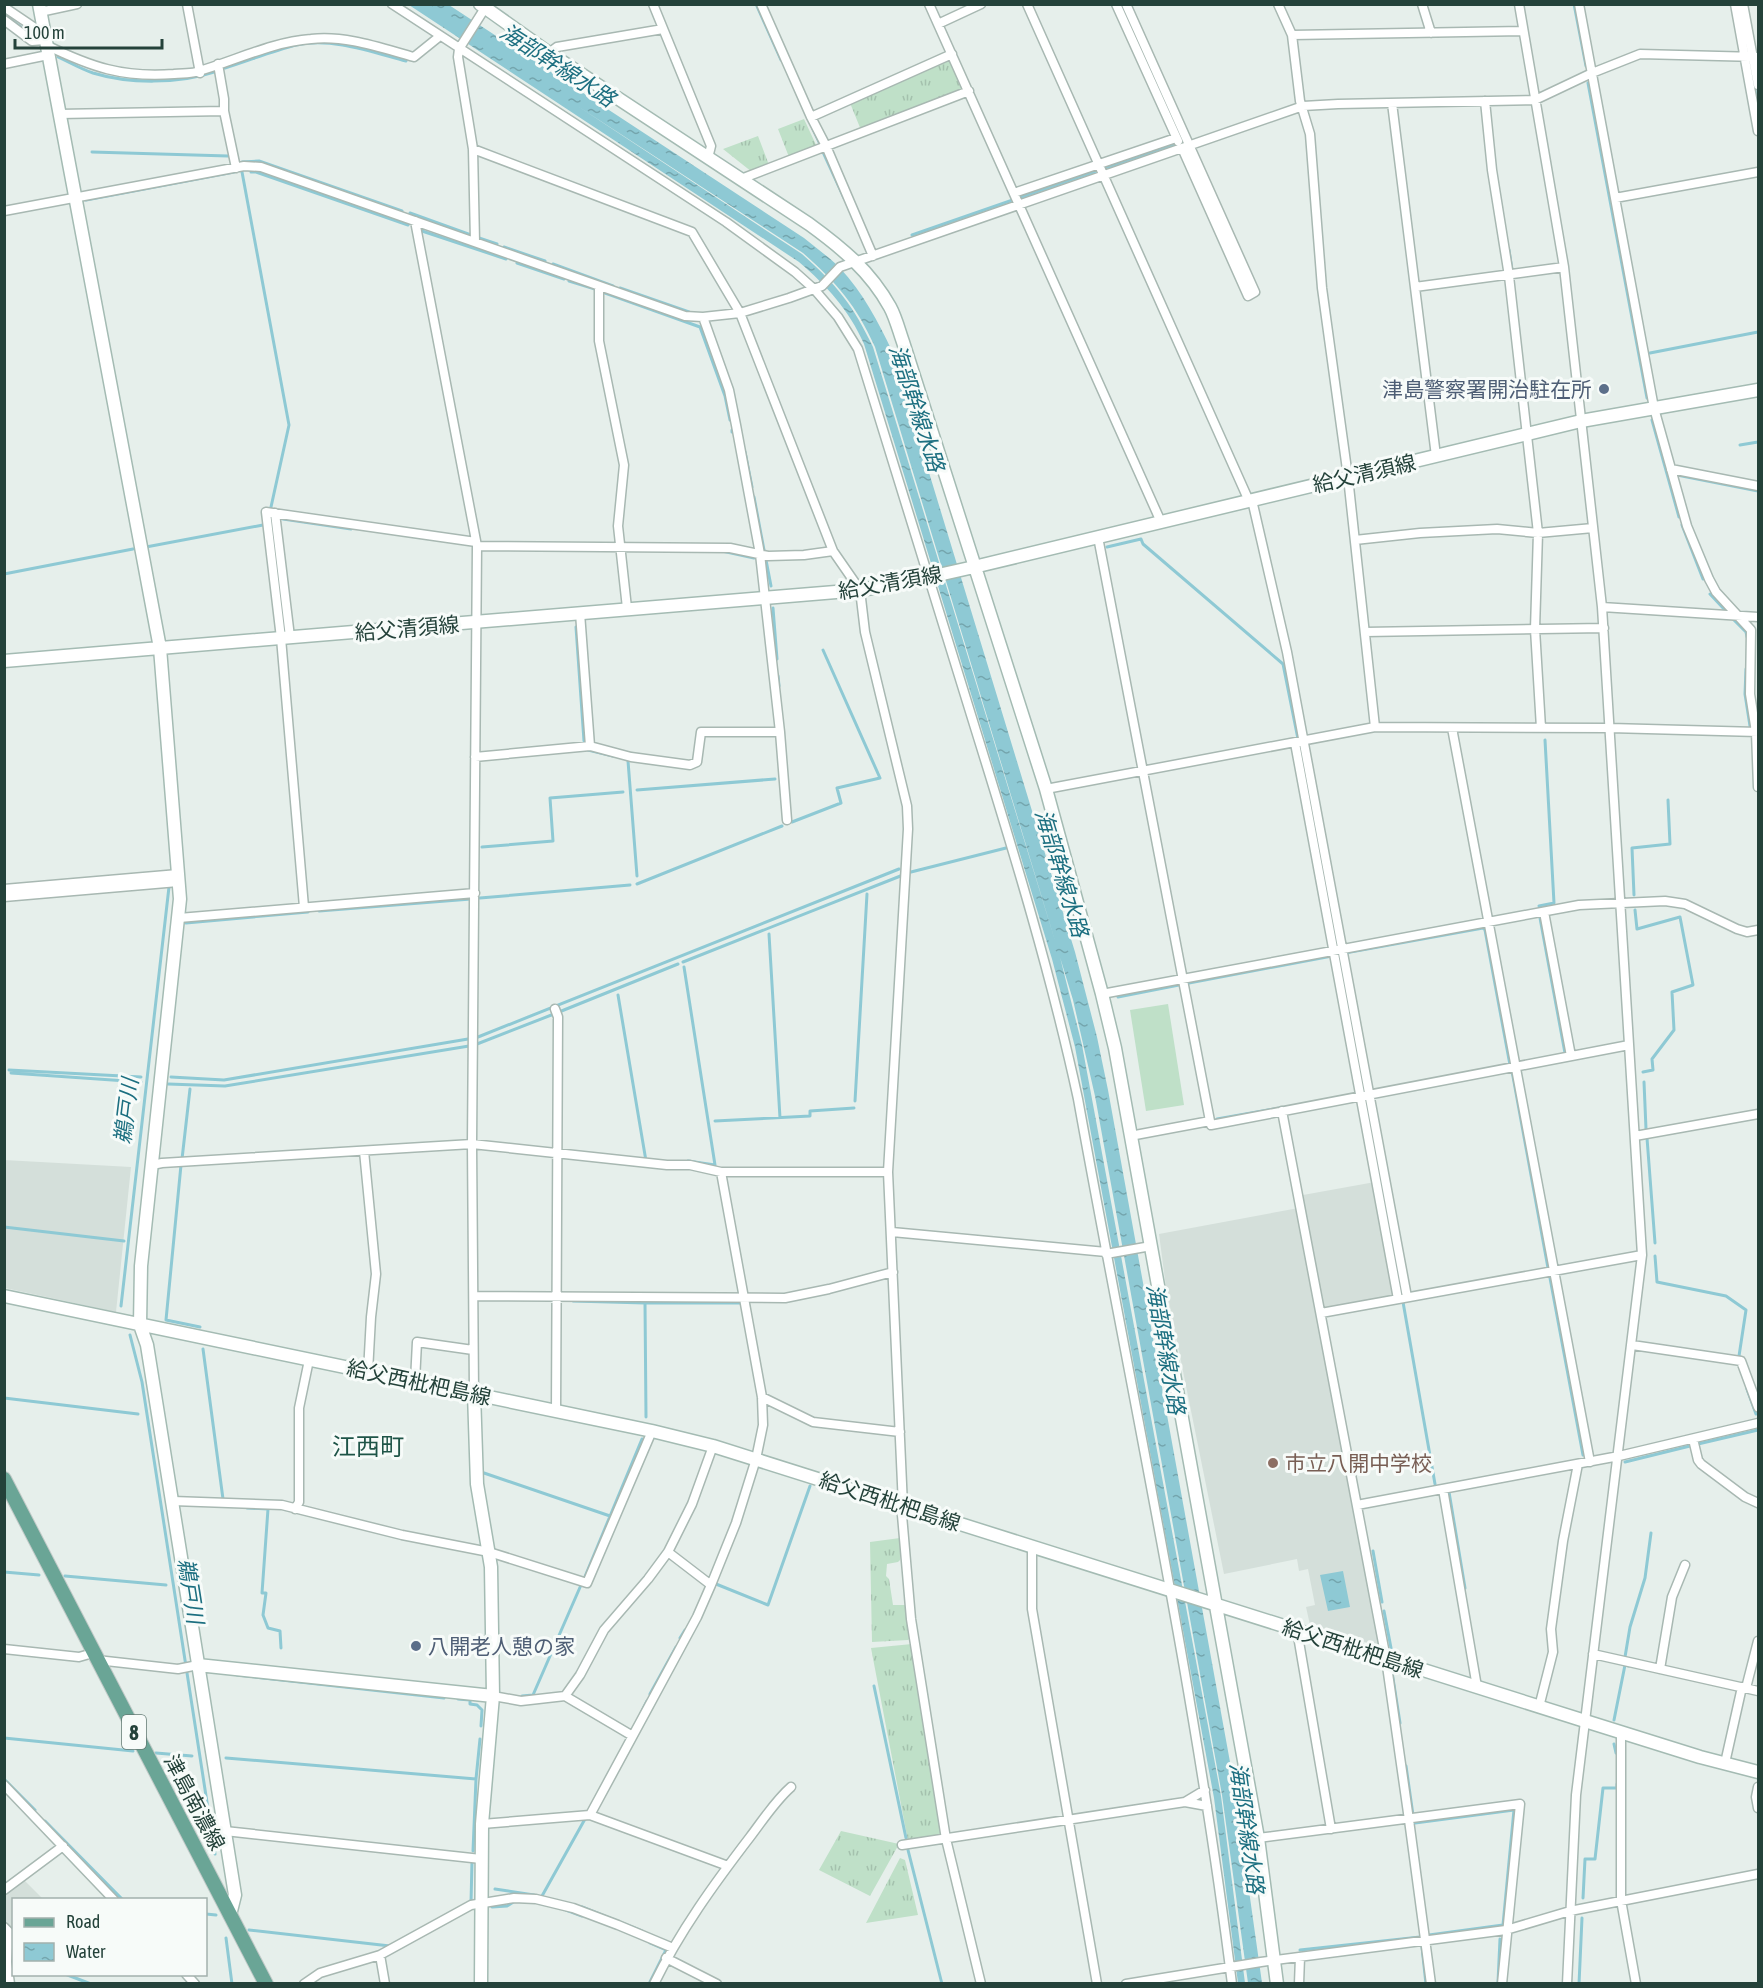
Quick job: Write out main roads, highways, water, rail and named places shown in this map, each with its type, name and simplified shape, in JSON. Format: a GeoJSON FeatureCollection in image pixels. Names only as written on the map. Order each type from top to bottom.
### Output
{"type":"FeatureCollection","features":[{"type":"Feature","properties":{"kind":"main road","name":"津島南濃線"},"geometry":{"type":"LineString","coordinates":[[4,1479],[266,1983]]}},
{"type":"Feature","properties":{"kind":"water"},"geometry":{"type":"Polygon","coordinates":[[[409,5],[449,5],[804,238],[836,264],[856,287],[892,351],[1075,952],[1097,1037],[1234,1784],[1262,1983],[1248,1983],[1222,1795],[1095,1096],[1073,1000],[1060,958],[1082,1045],[1221,1796],[1245,1983],[1238,1983],[1214,1798],[1075,1047],[1052,959],[864,344],[836,299],[799,262],[409,5]],[[576,105],[802,254],[835,286],[858,319],[873,347],[1056,946],[875,347],[861,319],[836,285],[803,253],[576,105]]]}},
{"type":"Feature","properties":{"kind":"water"},"geometry":{"type":"Polygon","coordinates":[[[1343,1571],[1350,1607],[1328,1611],[1320,1575],[1343,1571]]]}},
{"type":"Feature","properties":{"kind":"waterway"},"geometry":{"type":"LineString","coordinates":[[756,4],[781,60]]}},
{"type":"Feature","properties":{"kind":"waterway"},"geometry":{"type":"LineString","coordinates":[[1122,4],[1179,131]]}},
{"type":"Feature","properties":{"kind":"waterway"},"geometry":{"type":"LineString","coordinates":[[1574,4],[1586,66]]}},
{"type":"Feature","properties":{"kind":"waterway"},"geometry":{"type":"LineString","coordinates":[[4,15],[32,35]]}},
{"type":"Feature","properties":{"kind":"waterway"},"geometry":{"type":"LineString","coordinates":[[225,68],[287,47],[310,43],[338,44],[406,61]]}},
{"type":"Feature","properties":{"kind":"waterway"},"geometry":{"type":"LineString","coordinates":[[58,57],[93,73],[138,81],[185,79],[214,72]]}},
{"type":"Feature","properties":{"kind":"waterway"},"geometry":{"type":"LineString","coordinates":[[1588,83],[1647,398]]}},
{"type":"Feature","properties":{"kind":"waterway"},"geometry":{"type":"LineString","coordinates":[[1754,85],[1758,108]]}},
{"type":"Feature","properties":{"kind":"waterway"},"geometry":{"type":"LineString","coordinates":[[813,129],[820,144]]}},
{"type":"Feature","properties":{"kind":"waterway"},"geometry":{"type":"LineString","coordinates":[[912,235],[1177,143]]}},
{"type":"Feature","properties":{"kind":"waterway"},"geometry":{"type":"LineString","coordinates":[[822,150],[844,198]]}},
{"type":"Feature","properties":{"kind":"waterway"},"geometry":{"type":"LineString","coordinates":[[92,152],[228,156]]}},
{"type":"Feature","properties":{"kind":"waterway"},"geometry":{"type":"LineString","coordinates":[[242,162],[259,161],[402,211]]}},
{"type":"Feature","properties":{"kind":"waterway"},"geometry":{"type":"LineString","coordinates":[[86,200],[234,172]]}},
{"type":"Feature","properties":{"kind":"waterway"},"geometry":{"type":"LineString","coordinates":[[242,172],[289,425],[271,507]]}},
{"type":"Feature","properties":{"kind":"waterway"},"geometry":{"type":"LineString","coordinates":[[251,172],[408,225]]}},
{"type":"Feature","properties":{"kind":"waterway"},"geometry":{"type":"LineString","coordinates":[[410,213],[471,235]]}},
{"type":"Feature","properties":{"kind":"waterway"},"geometry":{"type":"LineString","coordinates":[[422,231],[506,259]]}},
{"type":"Feature","properties":{"kind":"waterway"},"geometry":{"type":"LineString","coordinates":[[479,238],[497,244]]}},
{"type":"Feature","properties":{"kind":"waterway"},"geometry":{"type":"LineString","coordinates":[[504,247],[545,261]]}},
{"type":"Feature","properties":{"kind":"waterway"},"geometry":{"type":"LineString","coordinates":[[1509,250],[1512,270]]}},
{"type":"Feature","properties":{"kind":"waterway"},"geometry":{"type":"LineString","coordinates":[[517,263],[564,279]]}},
{"type":"Feature","properties":{"kind":"waterway"},"geometry":{"type":"LineString","coordinates":[[553,264],[613,286]]}},
{"type":"Feature","properties":{"kind":"waterway"},"geometry":{"type":"LineString","coordinates":[[569,281],[595,289]]}},
{"type":"Feature","properties":{"kind":"waterway"},"geometry":{"type":"LineString","coordinates":[[620,288],[689,312]]}},
{"type":"Feature","properties":{"kind":"waterway"},"geometry":{"type":"LineString","coordinates":[[605,293],[700,327],[725,396],[730,420]]}},
{"type":"Feature","properties":{"kind":"waterway"},"geometry":{"type":"LineString","coordinates":[[1650,353],[1758,332]]}},
{"type":"Feature","properties":{"kind":"waterway"},"geometry":{"type":"LineString","coordinates":[[1652,420],[1679,517]]}},
{"type":"Feature","properties":{"kind":"waterway"},"geometry":{"type":"LineString","coordinates":[[1740,445],[1758,442]]}},
{"type":"Feature","properties":{"kind":"waterway"},"geometry":{"type":"LineString","coordinates":[[745,452],[752,487]]}},
{"type":"Feature","properties":{"kind":"waterway"},"geometry":{"type":"LineString","coordinates":[[1677,475],[1758,491]]}},
{"type":"Feature","properties":{"kind":"waterway"},"geometry":{"type":"LineString","coordinates":[[754,497],[764,550]]}},
{"type":"Feature","properties":{"kind":"waterway"},"geometry":{"type":"LineString","coordinates":[[271,517],[277,572]]}},
{"type":"Feature","properties":{"kind":"waterway"},"geometry":{"type":"LineString","coordinates":[[283,519],[351,529]]}},
{"type":"Feature","properties":{"kind":"waterway"},"geometry":{"type":"LineString","coordinates":[[146,547],[263,525]]}},
{"type":"Feature","properties":{"kind":"waterway"},"geometry":{"type":"LineString","coordinates":[[1682,525],[1703,579]]}},
{"type":"Feature","properties":{"kind":"waterway"},"geometry":{"type":"LineString","coordinates":[[1107,547],[1141,539],[1143,544],[1283,664],[1298,739]]}},
{"type":"Feature","properties":{"kind":"waterway"},"geometry":{"type":"LineString","coordinates":[[4,574],[133,549]]}},
{"type":"Feature","properties":{"kind":"waterway"},"geometry":{"type":"LineString","coordinates":[[722,551],[754,558]]}},
{"type":"Feature","properties":{"kind":"waterway"},"geometry":{"type":"LineString","coordinates":[[766,560],[771,586]]}},
{"type":"Feature","properties":{"kind":"waterway"},"geometry":{"type":"LineString","coordinates":[[1710,594],[1724,609]]}},
{"type":"Feature","properties":{"kind":"waterway"},"geometry":{"type":"LineString","coordinates":[[773,608],[777,659]]}},
{"type":"Feature","properties":{"kind":"waterway"},"geometry":{"type":"LineString","coordinates":[[1734,620],[1746,632],[1747,637]]}},
{"type":"Feature","properties":{"kind":"waterway"},"geometry":{"type":"LineString","coordinates":[[576,627],[584,741]]}},
{"type":"Feature","properties":{"kind":"waterway"},"geometry":{"type":"LineString","coordinates":[[792,822],[841,803],[837,788],[880,778],[823,650]]}},
{"type":"Feature","properties":{"kind":"waterway"},"geometry":{"type":"LineString","coordinates":[[1746,669],[1745,694],[1750,726]]}},
{"type":"Feature","properties":{"kind":"waterway"},"geometry":{"type":"LineString","coordinates":[[778,676],[779,686]]}},
{"type":"Feature","properties":{"kind":"waterway"},"geometry":{"type":"LineString","coordinates":[[1539,906],[1554,903],[1545,740]]}},
{"type":"Feature","properties":{"kind":"waterway"},"geometry":{"type":"LineString","coordinates":[[588,750],[613,756]]}},
{"type":"Feature","properties":{"kind":"waterway"},"geometry":{"type":"LineString","coordinates":[[628,761],[637,876]]}},
{"type":"Feature","properties":{"kind":"waterway"},"geometry":{"type":"LineString","coordinates":[[637,790],[775,779]]}},
{"type":"Feature","properties":{"kind":"waterway"},"geometry":{"type":"LineString","coordinates":[[482,847],[553,841],[550,798],[623,792]]}},
{"type":"Feature","properties":{"kind":"waterway"},"geometry":{"type":"LineString","coordinates":[[1634,895],[1632,848],[1670,844],[1668,800]]}},
{"type":"Feature","properties":{"kind":"waterway"},"geometry":{"type":"LineString","coordinates":[[637,884],[782,826]]}},
{"type":"Feature","properties":{"kind":"waterway"},"geometry":{"type":"LineString","coordinates":[[911,872],[1006,848]]}},
{"type":"Feature","properties":{"kind":"waterway"},"geometry":{"type":"LineString","coordinates":[[478,1037],[899,869]]}},
{"type":"Feature","properties":{"kind":"waterway"},"geometry":{"type":"LineString","coordinates":[[683,962],[903,875]]}},
{"type":"Feature","properties":{"kind":"waterway"},"geometry":{"type":"LineString","coordinates":[[480,898],[630,885]]}},
{"type":"Feature","properties":{"kind":"waterway","name":"鵜戸川"},"geometry":{"type":"LineString","coordinates":[[121,1306],[169,887]]}},
{"type":"Feature","properties":{"kind":"waterway"},"geometry":{"type":"LineString","coordinates":[[855,1101],[867,894]]}},
{"type":"Feature","properties":{"kind":"waterway"},"geometry":{"type":"LineString","coordinates":[[319,911],[471,899]]}},
{"type":"Feature","properties":{"kind":"waterway"},"geometry":{"type":"LineString","coordinates":[[1635,910],[1637,929],[1680,917],[1693,985],[1672,992],[1674,1030],[1652,1059],[1653,1070],[1643,1072]]}},
{"type":"Feature","properties":{"kind":"waterway"},"geometry":{"type":"LineString","coordinates":[[186,923],[308,912]]}},
{"type":"Feature","properties":{"kind":"waterway"},"geometry":{"type":"LineString","coordinates":[[1540,918],[1565,1053],[1563,1054]]}},
{"type":"Feature","properties":{"kind":"waterway"},"geometry":{"type":"LineString","coordinates":[[1345,953],[1483,928],[1510,1065]]}},
{"type":"Feature","properties":{"kind":"waterway"},"geometry":{"type":"LineString","coordinates":[[769,934],[780,1118]]}},
{"type":"Feature","properties":{"kind":"waterway"},"geometry":{"type":"LineString","coordinates":[[1189,983],[1332,956]]}},
{"type":"Feature","properties":{"kind":"waterway"},"geometry":{"type":"LineString","coordinates":[[559,1012],[678,964]]}},
{"type":"Feature","properties":{"kind":"waterway"},"geometry":{"type":"LineString","coordinates":[[684,967],[715,1165],[688,1161]]}},
{"type":"Feature","properties":{"kind":"waterway"},"geometry":{"type":"LineString","coordinates":[[1118,997],[1179,985]]}},
{"type":"Feature","properties":{"kind":"waterway"},"geometry":{"type":"LineString","coordinates":[[618,995],[646,1161]]}},
{"type":"Feature","properties":{"kind":"waterway"},"geometry":{"type":"LineString","coordinates":[[477,1044],[554,1014]]}},
{"type":"Feature","properties":{"kind":"waterway"},"geometry":{"type":"LineString","coordinates":[[171,1077],[224,1080],[468,1039]]}},
{"type":"Feature","properties":{"kind":"waterway"},"geometry":{"type":"LineString","coordinates":[[168,1084],[225,1086],[469,1046]]}},
{"type":"Feature","properties":{"kind":"waterway"},"geometry":{"type":"LineString","coordinates":[[9,1070],[141,1077]]}},
{"type":"Feature","properties":{"kind":"waterway"},"geometry":{"type":"LineString","coordinates":[[1512,1071],[1548,1268]]}},
{"type":"Feature","properties":{"kind":"waterway"},"geometry":{"type":"LineString","coordinates":[[11,1073],[141,1082]]}},
{"type":"Feature","properties":{"kind":"waterway"},"geometry":{"type":"LineString","coordinates":[[1644,1082],[1646,1129]]}},
{"type":"Feature","properties":{"kind":"waterway"},"geometry":{"type":"LineString","coordinates":[[182,1159],[190,1089]]}},
{"type":"Feature","properties":{"kind":"waterway"},"geometry":{"type":"LineString","coordinates":[[715,1121],[810,1116],[810,1111],[854,1108]]}},
{"type":"Feature","properties":{"kind":"waterway"},"geometry":{"type":"LineString","coordinates":[[1217,1119],[1280,1108]]}},
{"type":"Feature","properties":{"kind":"waterway"},"geometry":{"type":"LineString","coordinates":[[1647,1138],[1655,1243]]}},
{"type":"Feature","properties":{"kind":"waterway"},"geometry":{"type":"LineString","coordinates":[[181,1165],[166,1320],[200,1327]]}},
{"type":"Feature","properties":{"kind":"waterway"},"geometry":{"type":"LineString","coordinates":[[4,1227],[124,1241]]}},
{"type":"Feature","properties":{"kind":"waterway"},"geometry":{"type":"LineString","coordinates":[[1655,1256],[1657,1282],[1726,1296],[1746,1310],[1739,1356]]}},
{"type":"Feature","properties":{"kind":"waterway"},"geometry":{"type":"LineString","coordinates":[[1550,1278],[1583,1455]]}},
{"type":"Feature","properties":{"kind":"waterway"},"geometry":{"type":"LineString","coordinates":[[573,1301],[645,1303],[646,1417]]}},
{"type":"Feature","properties":{"kind":"waterway"},"geometry":{"type":"LineString","coordinates":[[1403,1302],[1435,1484]]}},
{"type":"Feature","properties":{"kind":"waterway"},"geometry":{"type":"LineString","coordinates":[[645,1303],[742,1303]]}},
{"type":"Feature","properties":{"kind":"waterway","name":"鵜戸川"},"geometry":{"type":"LineString","coordinates":[[130,1335],[142,1382],[215,1854]]}},
{"type":"Feature","properties":{"kind":"waterway"},"geometry":{"type":"LineString","coordinates":[[203,1349],[223,1499]]}},
{"type":"Feature","properties":{"kind":"waterway"},"geometry":{"type":"LineString","coordinates":[[1747,1389],[1756,1414]]}},
{"type":"Feature","properties":{"kind":"waterway"},"geometry":{"type":"LineString","coordinates":[[4,1398],[138,1414]]}},
{"type":"Feature","properties":{"kind":"waterway"},"geometry":{"type":"LineString","coordinates":[[1698,1444],[1758,1430]]}},
{"type":"Feature","properties":{"kind":"waterway"},"geometry":{"type":"LineString","coordinates":[[584,1579],[642,1439]]}},
{"type":"Feature","properties":{"kind":"waterway"},"geometry":{"type":"LineString","coordinates":[[1625,1462],[1690,1446]]}},
{"type":"Feature","properties":{"kind":"waterway"},"geometry":{"type":"LineString","coordinates":[[484,1473],[610,1516]]}},
{"type":"Feature","properties":{"kind":"waterway"},"geometry":{"type":"LineString","coordinates":[[716,1584],[768,1605],[810,1486]]}},
{"type":"Feature","properties":{"kind":"waterway"},"geometry":{"type":"LineString","coordinates":[[1449,1492],[1465,1588]]}},
{"type":"Feature","properties":{"kind":"waterway"},"geometry":{"type":"LineString","coordinates":[[247,1508],[268,1509],[262,1593],[266,1593],[263,1615],[268,1628],[280,1631],[281,1648]]}},
{"type":"Feature","properties":{"kind":"waterway"},"geometry":{"type":"LineString","coordinates":[[1625,1657],[1630,1627],[1645,1578],[1651,1533]]}},
{"type":"Feature","properties":{"kind":"waterway"},"geometry":{"type":"LineString","coordinates":[[1373,1551],[1382,1602]]}},
{"type":"Feature","properties":{"kind":"waterway"},"geometry":{"type":"LineString","coordinates":[[4,1572],[39,1575]]}},
{"type":"Feature","properties":{"kind":"waterway"},"geometry":{"type":"LineString","coordinates":[[65,1576],[166,1585]]}},
{"type":"Feature","properties":{"kind":"waterway"},"geometry":{"type":"LineString","coordinates":[[522,1696],[533,1695],[581,1585]]}},
{"type":"Feature","properties":{"kind":"waterway"},"geometry":{"type":"LineString","coordinates":[[1384,1611],[1391,1648]]}},
{"type":"Feature","properties":{"kind":"waterway"},"geometry":{"type":"LineString","coordinates":[[680,1638],[685,1630]]}},
{"type":"Feature","properties":{"kind":"waterway"},"geometry":{"type":"LineString","coordinates":[[650,1694],[676,1647]]}},
{"type":"Feature","properties":{"kind":"waterway"},"geometry":{"type":"LineString","coordinates":[[1614,1720],[1625,1665],[1629,1666]]}},
{"type":"Feature","properties":{"kind":"waterway"},"geometry":{"type":"LineString","coordinates":[[1392,1672],[1400,1723]]}},
{"type":"Feature","properties":{"kind":"waterway"},"geometry":{"type":"LineString","coordinates":[[237,1675],[444,1698]]}},
{"type":"Feature","properties":{"kind":"waterway"},"geometry":{"type":"LineString","coordinates":[[874,1686],[906,1838]]}},
{"type":"Feature","properties":{"kind":"waterway"},"geometry":{"type":"LineString","coordinates":[[458,1699],[470,1700],[470,1704],[477,1705],[482,1710],[481,1726]]}},
{"type":"Feature","properties":{"kind":"waterway"},"geometry":{"type":"LineString","coordinates":[[641,1713],[647,1701]]}},
{"type":"Feature","properties":{"kind":"waterway"},"geometry":{"type":"LineString","coordinates":[[4,1738],[133,1751]]}},
{"type":"Feature","properties":{"kind":"waterway"},"geometry":{"type":"LineString","coordinates":[[473,1851],[480,1739]]}},
{"type":"Feature","properties":{"kind":"waterway"},"geometry":{"type":"LineString","coordinates":[[1614,1744],[1616,1753]]}},
{"type":"Feature","properties":{"kind":"waterway"},"geometry":{"type":"LineString","coordinates":[[156,1753],[192,1756]]}},
{"type":"Feature","properties":{"kind":"waterway"},"geometry":{"type":"LineString","coordinates":[[226,1758],[476,1779]]}},
{"type":"Feature","properties":{"kind":"waterway"},"geometry":{"type":"LineString","coordinates":[[1406,1766],[1413,1815]]}},
{"type":"Feature","properties":{"kind":"waterway"},"geometry":{"type":"LineString","coordinates":[[4,1779],[35,1810]]}},
{"type":"Feature","properties":{"kind":"waterway"},"geometry":{"type":"LineString","coordinates":[[1583,1898],[1585,1859],[1595,1859],[1603,1788],[1617,1788],[1617,1784]]}},
{"type":"Feature","properties":{"kind":"waterway"},"geometry":{"type":"LineString","coordinates":[[1415,1823],[1514,1810],[1503,1925],[1429,1935]]}},
{"type":"Feature","properties":{"kind":"waterway"},"geometry":{"type":"LineString","coordinates":[[542,1896],[585,1819]]}},
{"type":"Feature","properties":{"kind":"waterway"},"geometry":{"type":"LineString","coordinates":[[45,1821],[121,1898]]}},
{"type":"Feature","properties":{"kind":"waterway"},"geometry":{"type":"LineString","coordinates":[[908,1850],[942,1984]]}},
{"type":"Feature","properties":{"kind":"waterway"},"geometry":{"type":"LineString","coordinates":[[470,1903],[472,1861]]}},
{"type":"Feature","properties":{"kind":"waterway"},"geometry":{"type":"LineString","coordinates":[[495,1889],[534,1895]]}},
{"type":"Feature","properties":{"kind":"waterway"},"geometry":{"type":"LineString","coordinates":[[492,1907],[507,1906],[515,1901]]}},
{"type":"Feature","properties":{"kind":"waterway"},"geometry":{"type":"LineString","coordinates":[[582,1907],[642,1931]]}},
{"type":"Feature","properties":{"kind":"waterway"},"geometry":{"type":"LineString","coordinates":[[566,1910],[582,1916]]}},
{"type":"Feature","properties":{"kind":"waterway"},"geometry":{"type":"LineString","coordinates":[[207,1914],[216,1915]]}},
{"type":"Feature","properties":{"kind":"waterway"},"geometry":{"type":"LineString","coordinates":[[1579,1984],[1582,1918]]}},
{"type":"Feature","properties":{"kind":"waterway"},"geometry":{"type":"LineString","coordinates":[[249,1930],[390,1946]]}},
{"type":"Feature","properties":{"kind":"waterway"},"geometry":{"type":"LineString","coordinates":[[1300,1950],[1420,1937]]}},
{"type":"Feature","properties":{"kind":"waterway","name":"鵜戸川"},"geometry":{"type":"LineString","coordinates":[[226,1938],[232,1984]]}},
{"type":"Feature","properties":{"kind":"waterway"},"geometry":{"type":"LineString","coordinates":[[1498,1982],[1500,1939]]}},
{"type":"Feature","properties":{"kind":"waterway"},"geometry":{"type":"LineString","coordinates":[[649,1984],[666,1950],[650,1943]]}},
{"type":"Feature","properties":{"kind":"waterway"},"geometry":{"type":"LineString","coordinates":[[1422,1947],[1426,1984]]}},
{"type":"Feature","properties":{"kind":"waterway"},"geometry":{"type":"LineString","coordinates":[[70,1976],[91,1984]]}},
{"type":"Feature","properties":{"kind":"place","name":"津島警察署開治駐在所"},"geometry":{"type":"Point","coordinates":[1604,389]}},
{"type":"Feature","properties":{"kind":"place","name":"市立八開中学校"},"geometry":{"type":"Point","coordinates":[1273,1463]}},
{"type":"Feature","properties":{"kind":"place","name":"八開老人憩の家"},"geometry":{"type":"Point","coordinates":[416,1646]}},
{"type":"Feature","properties":{"kind":"district","name":"江西町"},"geometry":{"type":"Point","coordinates":[368,1446]}},
{"type":"Feature","properties":{"kind":"water label","name":"海部幹線水路"},"geometry":{"type":"Point","coordinates":[558,65]}},
{"type":"Feature","properties":{"kind":"water label","name":"海部幹線水路"},"geometry":{"type":"Point","coordinates":[917,408]}},
{"type":"Feature","properties":{"kind":"water label","name":"海部幹線水路"},"geometry":{"type":"Point","coordinates":[1062,873]}},
{"type":"Feature","properties":{"kind":"water label","name":"海部幹線水路"},"geometry":{"type":"Point","coordinates":[1166,1349]}},
{"type":"Feature","properties":{"kind":"water label","name":"海部幹線水路"},"geometry":{"type":"Point","coordinates":[1247,1828]}}]}
